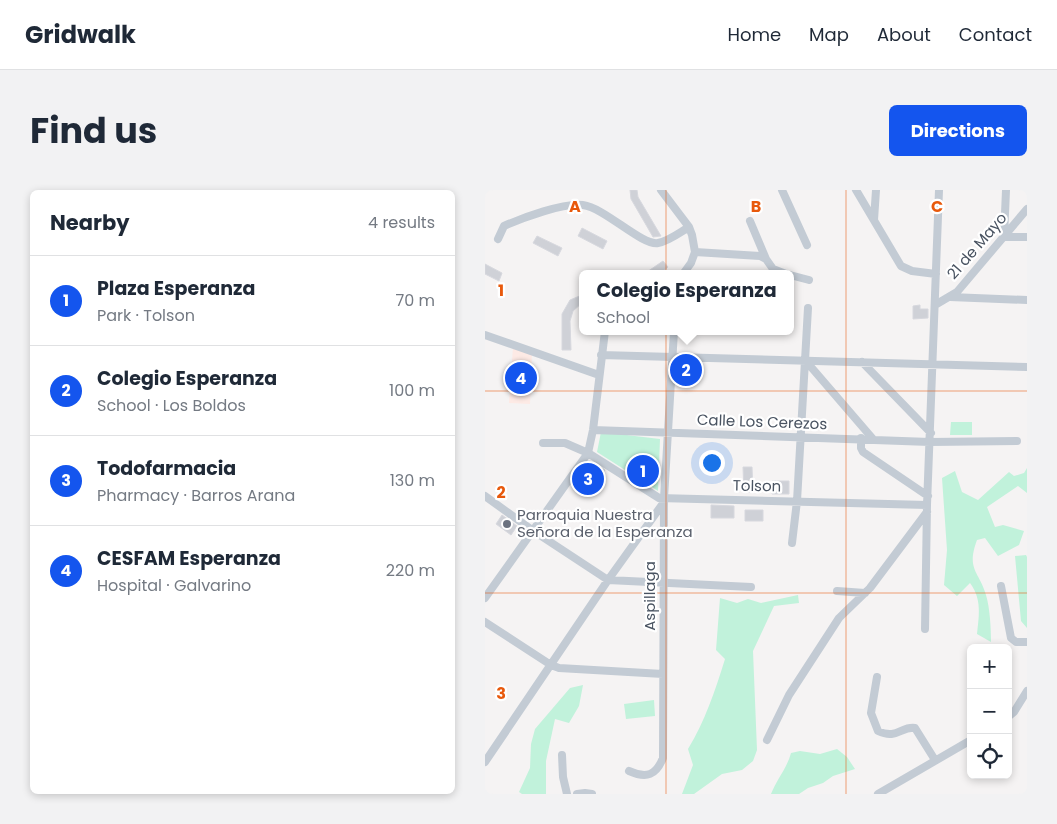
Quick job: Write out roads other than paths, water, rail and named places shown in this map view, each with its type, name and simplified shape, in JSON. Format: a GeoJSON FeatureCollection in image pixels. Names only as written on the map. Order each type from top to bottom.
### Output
{"type":"FeatureCollection","features":[{"type":"Feature","properties":{"kind":"street"},"geometry":{"type":"LineString","coordinates":[[661,190],[693,235],[695,252],[686,270]]}},
{"type":"Feature","properties":{"kind":"street"},"geometry":{"type":"LineString","coordinates":[[782,190],[807,245]]}},
{"type":"Feature","properties":{"kind":"street"},"geometry":{"type":"LineString","coordinates":[[856,190],[901,266],[912,271],[936,274]]}},
{"type":"Feature","properties":{"kind":"street"},"geometry":{"type":"LineString","coordinates":[[874,222],[875,190]]}},
{"type":"Feature","properties":{"kind":"street"},"geometry":{"type":"LineString","coordinates":[[925,629],[927,496],[931,437],[939,190]]}},
{"type":"Feature","properties":{"kind":"street"},"geometry":{"type":"LineString","coordinates":[[1006,190],[1004,236],[1027,237]]}},
{"type":"Feature","properties":{"kind":"street"},"geometry":{"type":"LineString","coordinates":[[498,240],[505,226],[570,205],[584,205],[595,209],[618,221],[646,241],[656,243],[666,240],[689,227]]}},
{"type":"Feature","properties":{"kind":"street","name":"21 de Mayo"},"geometry":{"type":"LineString","coordinates":[[935,305],[960,288],[1027,209]]}},
{"type":"Feature","properties":{"kind":"street"},"geometry":{"type":"LineString","coordinates":[[750,222],[766,259],[773,268],[778,270]]}},
{"type":"Feature","properties":{"kind":"street"},"geometry":{"type":"LineString","coordinates":[[695,252],[760,256],[766,259]]}},
{"type":"Feature","properties":{"kind":"street"},"geometry":{"type":"LineString","coordinates":[[794,276],[809,280]]}},
{"type":"Feature","properties":{"kind":"street","name":"21 de Mayo"},"geometry":{"type":"LineString","coordinates":[[935,293],[948,297]]}},
{"type":"Feature","properties":{"kind":"street"},"geometry":{"type":"LineString","coordinates":[[948,297],[1027,300]]}},
{"type":"Feature","properties":{"kind":"street"},"geometry":{"type":"LineString","coordinates":[[792,542],[797,501],[807,308]]}},
{"type":"Feature","properties":{"kind":"street"},"geometry":{"type":"LineString","coordinates":[[485,335],[599,374]]}},
{"type":"Feature","properties":{"kind":"street"},"geometry":{"type":"LineString","coordinates":[[485,598],[588,453],[593,430],[604,335]]}},
{"type":"Feature","properties":{"kind":"street","name":"Aspillaga"},"geometry":{"type":"LineString","coordinates":[[629,771],[637,775],[646,775],[654,772],[659,768],[663,758],[664,500],[674,335]]}},
{"type":"Feature","properties":{"kind":"street"},"geometry":{"type":"LineString","coordinates":[[601,355],[1027,367]]}},
{"type":"Feature","properties":{"kind":"street"},"geometry":{"type":"LineString","coordinates":[[805,360],[873,439]]}},
{"type":"Feature","properties":{"kind":"street"},"geometry":{"type":"LineString","coordinates":[[862,362],[931,437]]}},
{"type":"Feature","properties":{"kind":"street","name":"Calle Los Cerezos"},"geometry":{"type":"LineString","coordinates":[[593,430],[873,439],[931,437],[1017,441]]}},
{"type":"Feature","properties":{"kind":"street"},"geometry":{"type":"LineString","coordinates":[[861,438],[863,452],[927,496]]}},
{"type":"Feature","properties":{"kind":"street","name":"Tolson"},"geometry":{"type":"LineString","coordinates":[[543,443],[565,443],[588,453],[655,497],[664,500],[797,501],[927,508]]}},
{"type":"Feature","properties":{"kind":"street"},"geometry":{"type":"LineString","coordinates":[[485,496],[532,530],[608,580],[751,587]]}},
{"type":"Feature","properties":{"kind":"street"},"geometry":{"type":"LineString","coordinates":[[485,762],[488,748],[551,665],[664,500]]}},
{"type":"Feature","properties":{"kind":"street"},"geometry":{"type":"LineString","coordinates":[[767,740],[789,695],[839,618],[865,593],[927,508]]}},
{"type":"Feature","properties":{"kind":"street"},"geometry":{"type":"LineString","coordinates":[[1001,586],[1011,638],[1015,642],[1027,642]]}},
{"type":"Feature","properties":{"kind":"street"},"geometry":{"type":"LineString","coordinates":[[837,591],[865,593]]}},
{"type":"Feature","properties":{"kind":"street"},"geometry":{"type":"LineString","coordinates":[[485,622],[551,665],[566,669],[663,674]]}},
{"type":"Feature","properties":{"kind":"street"},"geometry":{"type":"LineString","coordinates":[[877,677],[871,713],[878,731],[884,734],[895,734],[915,728],[935,760]]}},
{"type":"Feature","properties":{"kind":"street"},"geometry":{"type":"LineString","coordinates":[[1012,713],[1027,691]]}},
{"type":"Feature","properties":{"kind":"street"},"geometry":{"type":"LineString","coordinates":[[878,794],[967,742]]}},
{"type":"Feature","properties":{"kind":"street"},"geometry":{"type":"LineString","coordinates":[[562,755],[563,778],[567,794]]}},
{"type":"Feature","properties":{"kind":"street"},"geometry":{"type":"LineString","coordinates":[[577,794],[585,792],[592,794]]}},
{"type":"Feature","properties":{"kind":"place","name":"Colegio Esperanza"},"geometry":{"type":"Point","coordinates":[686,370]}},
{"type":"Feature","properties":{"kind":"place","name":"CESFAM Esperanza"},"geometry":{"type":"Point","coordinates":[521,378]}},
{"type":"Feature","properties":{"kind":"place","name":"Plaza Esperanza"},"geometry":{"type":"Point","coordinates":[643,471]}},
{"type":"Feature","properties":{"kind":"place","name":"Todofarmacia"},"geometry":{"type":"Point","coordinates":[588,479]}},
{"type":"Feature","properties":{"kind":"place","name":"Parroquia Nuestra Señora de la Esperanza"},"geometry":{"type":"Point","coordinates":[507,524]}}]}
